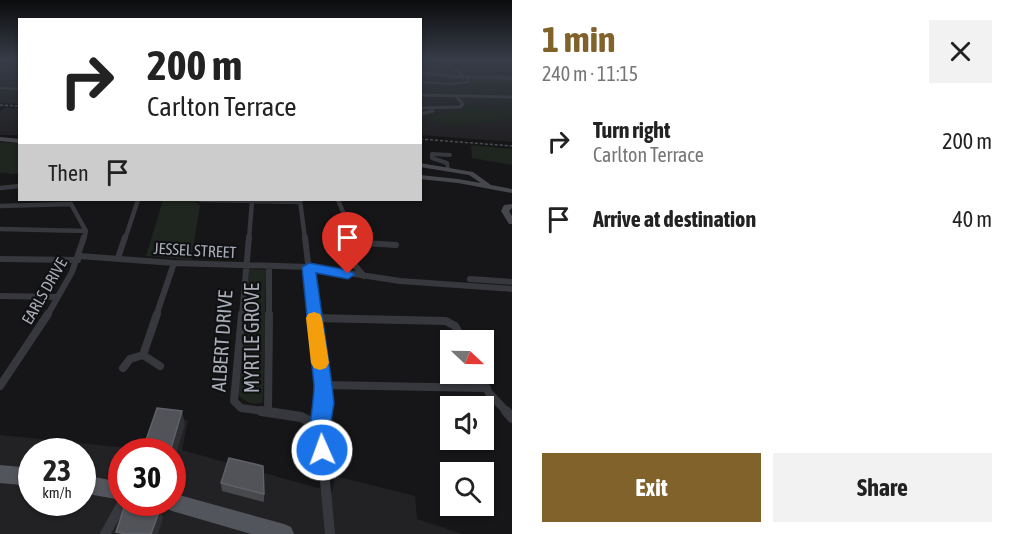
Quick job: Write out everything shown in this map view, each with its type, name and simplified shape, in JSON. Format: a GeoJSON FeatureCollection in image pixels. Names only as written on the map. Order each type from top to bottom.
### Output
{"type":"FeatureCollection","features":[{"type":"Feature","properties":{"kind":"main road"},"geometry":{"type":"LineString","coordinates":[[0,474],[18,476]]}},
{"type":"Feature","properties":{"kind":"main road"},"geometry":{"type":"LineString","coordinates":[[186,506],[284,534]]}},
{"type":"Feature","properties":{"kind":"street"},"geometry":{"type":"LineString","coordinates":[[0,88],[18,89]]}},
{"type":"Feature","properties":{"kind":"street"},"geometry":{"type":"LineString","coordinates":[[422,95],[512,97]]}},
{"type":"Feature","properties":{"kind":"street"},"geometry":{"type":"LineString","coordinates":[[422,114],[462,106],[463,104],[456,96]]}},
{"type":"Feature","properties":{"kind":"street"},"geometry":{"type":"LineString","coordinates":[[422,108],[440,109]]}},
{"type":"Feature","properties":{"kind":"street"},"geometry":{"type":"LineString","coordinates":[[422,108],[432,111]]}},
{"type":"Feature","properties":{"kind":"street"},"geometry":{"type":"LineString","coordinates":[[0,139],[18,141]]}},
{"type":"Feature","properties":{"kind":"street"},"geometry":{"type":"LineString","coordinates":[[448,169],[447,163],[432,158],[432,154],[450,155]]}},
{"type":"Feature","properties":{"kind":"street"},"geometry":{"type":"LineString","coordinates":[[422,165],[477,176],[489,186]]}},
{"type":"Feature","properties":{"kind":"street"},"geometry":{"type":"LineString","coordinates":[[422,177],[512,191]]}},
{"type":"Feature","properties":{"kind":"street"},"geometry":{"type":"LineString","coordinates":[[0,188],[18,186]]}},
{"type":"Feature","properties":{"kind":"street"},"geometry":{"type":"LineString","coordinates":[[33,205],[38,201]]}},
{"type":"Feature","properties":{"kind":"street"},"geometry":{"type":"LineString","coordinates":[[118,258],[138,201]]}},
{"type":"Feature","properties":{"kind":"street"},"geometry":{"type":"LineString","coordinates":[[246,266],[252,201],[300,201],[323,385],[324,403],[320,427],[330,534]]}},
{"type":"Feature","properties":{"kind":"street"},"geometry":{"type":"LineString","coordinates":[[338,201],[346,219],[351,261],[364,276]]}},
{"type":"Feature","properties":{"kind":"street"},"geometry":{"type":"LineString","coordinates":[[0,206],[49,207],[72,204],[86,231],[0,229]]}},
{"type":"Feature","properties":{"kind":"street"},"geometry":{"type":"LineString","coordinates":[[512,206],[507,207],[505,211],[512,222]]}},
{"type":"Feature","properties":{"kind":"street","name":"EARLS DRIVE"},"geometry":{"type":"LineString","coordinates":[[0,386],[57,297],[78,258],[86,231]]}},
{"type":"Feature","properties":{"kind":"street"},"geometry":{"type":"LineString","coordinates":[[349,242],[396,245]]}},
{"type":"Feature","properties":{"kind":"street","name":"JESSEL STREET"},"geometry":{"type":"LineString","coordinates":[[0,259],[118,258],[174,263],[309,267],[364,276],[512,289]]}},
{"type":"Feature","properties":{"kind":"street"},"geometry":{"type":"LineString","coordinates":[[143,355],[174,263]]}},
{"type":"Feature","properties":{"kind":"street","name":"ALBERT DRIVE"},"geometry":{"type":"LineString","coordinates":[[246,266],[234,401],[241,408],[268,410],[301,417],[320,427]]}},
{"type":"Feature","properties":{"kind":"street","name":"MYRTLE GROVE"},"geometry":{"type":"LineString","coordinates":[[268,410],[269,266]]}},
{"type":"Feature","properties":{"kind":"street"},"geometry":{"type":"LineString","coordinates":[[470,279],[512,282]]}},
{"type":"Feature","properties":{"kind":"street"},"geometry":{"type":"LineString","coordinates":[[0,296],[57,297]]}},
{"type":"Feature","properties":{"kind":"street"},"geometry":{"type":"LineString","coordinates":[[314,318],[440,321],[451,323],[456,330]]}},
{"type":"Feature","properties":{"kind":"street"},"geometry":{"type":"LineString","coordinates":[[143,355],[160,366]]}},
{"type":"Feature","properties":{"kind":"street"},"geometry":{"type":"LineString","coordinates":[[123,368],[130,359],[143,355]]}},
{"type":"Feature","properties":{"kind":"street"},"geometry":{"type":"LineString","coordinates":[[485,384],[512,418]]}},
{"type":"Feature","properties":{"kind":"street"},"geometry":{"type":"LineString","coordinates":[[323,385],[487,388]]}},
{"type":"Feature","properties":{"kind":"street"},"geometry":{"type":"LineString","coordinates":[[105,534],[115,516]]}},
{"type":"Feature","properties":{"kind":"shaded area"},"geometry":{"type":"Polygon","coordinates":[[[0,85],[18,85],[18,104],[0,103],[0,85]]]}},
{"type":"Feature","properties":{"kind":"shaded area"},"geometry":{"type":"Polygon","coordinates":[[[422,85],[512,85],[512,142],[422,135],[422,85]]]}},
{"type":"Feature","properties":{"kind":"shaded area"},"geometry":{"type":"Polygon","coordinates":[[[463,85],[512,85],[512,94],[491,91],[497,96],[422,94],[431,91],[479,93],[472,86],[463,85]]]}},
{"type":"Feature","properties":{"kind":"shaded area"},"geometry":{"type":"Polygon","coordinates":[[[476,98],[500,99],[512,107],[512,116],[488,120],[512,117],[512,119],[452,126],[424,117],[466,109],[469,104],[476,107],[510,109],[494,100],[476,98]]]}},
{"type":"Feature","properties":{"kind":"shaded area"},"geometry":{"type":"Polygon","coordinates":[[[5,108],[18,109],[18,135],[0,135],[0,111],[5,108]]]}},
{"type":"Feature","properties":{"kind":"shaded area"},"geometry":{"type":"Polygon","coordinates":[[[0,142],[18,143],[18,174],[0,173],[0,142]]]}},
{"type":"Feature","properties":{"kind":"shaded area"},"geometry":{"type":"Polygon","coordinates":[[[471,145],[512,149],[512,165],[472,158],[471,145]]]}},
{"type":"Feature","properties":{"kind":"shaded area"},"geometry":{"type":"Polygon","coordinates":[[[163,201],[196,201],[200,206],[191,260],[146,256],[163,201]]]}},
{"type":"Feature","properties":{"kind":"shaded area"},"geometry":{"type":"Polygon","coordinates":[[[249,269],[266,270],[263,402],[256,404],[247,402],[238,395],[249,269]]]}},
{"type":"Feature","properties":{"kind":"shaded area"},"geometry":{"type":"Polygon","coordinates":[[[161,418],[188,420],[184,438],[153,438],[161,418]]]}},
{"type":"Feature","properties":{"kind":"shaded area"},"geometry":{"type":"Polygon","coordinates":[[[0,435],[30,438],[18,438],[18,516],[96,516],[96,445],[108,446],[108,516],[186,516],[186,451],[332,492],[335,476],[415,496],[417,519],[462,534],[0,534],[0,435]]]}},
{"type":"Feature","properties":{"kind":"building"},"geometry":{"type":"Polygon","coordinates":[[[157,408],[182,411],[174,438],[147,438],[157,408]]]}},
{"type":"Feature","properties":{"kind":"building"},"geometry":{"type":"Polygon","coordinates":[[[229,458],[263,466],[264,494],[221,483],[229,458]]]}},
{"type":"Feature","properties":{"kind":"building"},"geometry":{"type":"Polygon","coordinates":[[[121,516],[157,516],[151,534],[116,532],[121,516]]]}},
{"type":"Feature","properties":{"kind":"railway"},"geometry":{"type":"LineString","coordinates":[[0,105],[18,106]]}},
{"type":"Feature","properties":{"kind":"railway"},"geometry":{"type":"LineString","coordinates":[[422,139],[512,146]]}},
{"type":"Feature","properties":{"kind":"slow traffic"},"geometry":{"type":"LineString","coordinates":[[314,318],[320,363]]}},
{"type":"Feature","properties":{"kind":"route"},"geometry":{"type":"LineString","coordinates":[[322,450],[320,427],[324,403],[323,385],[309,267],[348,274]]}}]}
